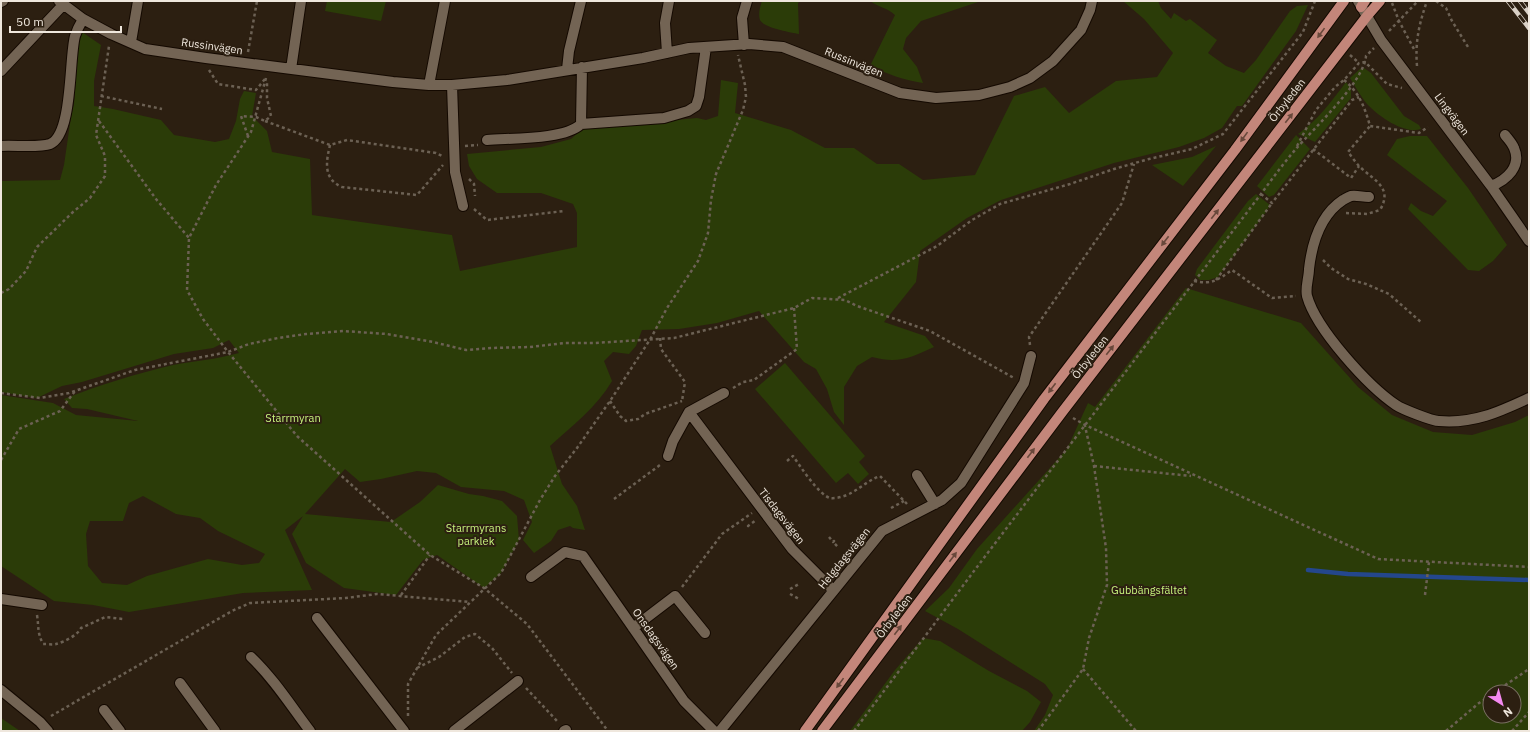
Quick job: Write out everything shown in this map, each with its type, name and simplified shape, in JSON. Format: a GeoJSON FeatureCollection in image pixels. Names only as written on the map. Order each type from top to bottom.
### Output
{"type":"FeatureCollection","features":[{"type":"Feature","properties":{"kind":"main road","name":"Örbyleden"},"geometry":{"type":"LineString","coordinates":[[805,731],[1044,399],[1230,156],[1344,1]]}},
{"type":"Feature","properties":{"kind":"main road","name":"Örbyleden"},"geometry":{"type":"LineString","coordinates":[[822,731],[1063,411],[1380,1]]}},
{"type":"Feature","properties":{"kind":"street"},"geometry":{"type":"LineString","coordinates":[[131,42],[138,1]]}},
{"type":"Feature","properties":{"kind":"street"},"geometry":{"type":"LineString","coordinates":[[291,69],[301,1]]}},
{"type":"Feature","properties":{"kind":"street"},"geometry":{"type":"LineString","coordinates":[[429,85],[445,1]]}},
{"type":"Feature","properties":{"kind":"street"},"geometry":{"type":"LineString","coordinates":[[567,70],[569,51],[581,1]]}},
{"type":"Feature","properties":{"kind":"street"},"geometry":{"type":"LineString","coordinates":[[667,53],[665,23],[669,1]]}},
{"type":"Feature","properties":{"kind":"street"},"geometry":{"type":"LineString","coordinates":[[741,45],[742,18],[747,1]]}},
{"type":"Feature","properties":{"kind":"street","name":"Russinvägen"},"geometry":{"type":"LineString","coordinates":[[61,3],[83,19],[111,34],[146,49],[393,82],[429,85],[507,80],[689,48],[741,45],[783,47],[900,93],[936,98],[979,95],[1010,87],[1030,78],[1053,61],[1081,30],[1090,10],[1092,1]]}},
{"type":"Feature","properties":{"kind":"street"},"geometry":{"type":"LineString","coordinates":[[1,71],[61,3]]}},
{"type":"Feature","properties":{"kind":"street","name":"Lingvägen"},"geometry":{"type":"LineString","coordinates":[[1361,3],[1381,40],[1491,186],[1529,241]]}},
{"type":"Feature","properties":{"kind":"street"},"geometry":{"type":"LineString","coordinates":[[1,146],[33,146],[50,144],[57,139],[65,120],[75,35],[83,19]]}},
{"type":"Feature","properties":{"kind":"street"},"geometry":{"type":"LineString","coordinates":[[487,140],[561,134],[572,130],[581,124],[664,118],[688,111],[696,106],[699,97],[706,47]]}},
{"type":"Feature","properties":{"kind":"street"},"geometry":{"type":"LineString","coordinates":[[581,124],[582,67]]}},
{"type":"Feature","properties":{"kind":"street"},"geometry":{"type":"LineString","coordinates":[[452,84],[455,172],[462,206]]}},
{"type":"Feature","properties":{"kind":"street"},"geometry":{"type":"LineString","coordinates":[[1491,186],[1506,178],[1514,169],[1516,159],[1514,148],[1505,135]]}},
{"type":"Feature","properties":{"kind":"street"},"geometry":{"type":"LineString","coordinates":[[1369,197],[1350,196],[1336,204],[1326,216],[1317,233],[1311,252],[1307,294],[1316,318],[1344,355],[1370,384],[1398,406],[1437,421],[1464,422],[1492,415],[1529,398]]}},
{"type":"Feature","properties":{"kind":"street","name":"Helgdagsvägen"},"geometry":{"type":"LineString","coordinates":[[720,731],[832,590],[882,531],[942,500],[961,483],[1024,383],[1031,356]]}},
{"type":"Feature","properties":{"kind":"street"},"geometry":{"type":"LineString","coordinates":[[668,456],[673,441],[689,412],[724,393]]}},
{"type":"Feature","properties":{"kind":"street","name":"Tisdagsvägen"},"geometry":{"type":"LineString","coordinates":[[689,412],[792,549],[832,590]]}},
{"type":"Feature","properties":{"kind":"street"},"geometry":{"type":"LineString","coordinates":[[917,475],[935,504]]}},
{"type":"Feature","properties":{"kind":"street","name":"Onsdagsvägen"},"geometry":{"type":"LineString","coordinates":[[531,577],[565,552],[583,556],[684,701],[714,731]]}},
{"type":"Feature","properties":{"kind":"street"},"geometry":{"type":"LineString","coordinates":[[633,628],[675,596],[705,633]]}},
{"type":"Feature","properties":{"kind":"street"},"geometry":{"type":"LineString","coordinates":[[1,599],[42,605]]}},
{"type":"Feature","properties":{"kind":"street"},"geometry":{"type":"LineString","coordinates":[[317,618],[404,731]]}},
{"type":"Feature","properties":{"kind":"street"},"geometry":{"type":"LineString","coordinates":[[251,657],[277,687],[310,731]]}},
{"type":"Feature","properties":{"kind":"street"},"geometry":{"type":"LineString","coordinates":[[454,731],[518,681]]}},
{"type":"Feature","properties":{"kind":"street"},"geometry":{"type":"LineString","coordinates":[[180,684],[215,731]]}},
{"type":"Feature","properties":{"kind":"street"},"geometry":{"type":"LineString","coordinates":[[1,690],[40,722],[48,731]]}},
{"type":"Feature","properties":{"kind":"street"},"geometry":{"type":"LineString","coordinates":[[104,710],[120,731]]}},
{"type":"Feature","properties":{"kind":"path"},"geometry":{"type":"LineString","coordinates":[[248,52],[257,1]]}},
{"type":"Feature","properties":{"kind":"path"},"geometry":{"type":"LineString","coordinates":[[836,299],[937,246],[972,220],[1000,204],[1070,184],[1134,163],[1192,149],[1223,134],[1303,32],[1315,1]]}},
{"type":"Feature","properties":{"kind":"path"},"geometry":{"type":"LineString","coordinates":[[1391,1],[1399,20],[1416,51],[1419,25],[1427,1]]}},
{"type":"Feature","properties":{"kind":"path"},"geometry":{"type":"LineString","coordinates":[[1399,20],[1418,1]]}},
{"type":"Feature","properties":{"kind":"path"},"geometry":{"type":"LineString","coordinates":[[1436,1],[1446,8],[1468,47]]}},
{"type":"Feature","properties":{"kind":"path"},"geometry":{"type":"LineString","coordinates":[[1,293],[9,289],[26,271],[37,247],[73,212],[90,198],[105,176],[105,156],[96,135],[111,34]]}},
{"type":"Feature","properties":{"kind":"path"},"geometry":{"type":"LineString","coordinates":[[408,717],[408,684],[436,635],[501,573],[540,500],[555,476],[610,401],[651,338],[667,308],[698,261],[708,233],[711,200],[716,174],[743,110],[746,97],[739,58],[741,45]]}},
{"type":"Feature","properties":{"kind":"path"},"geometry":{"type":"LineString","coordinates":[[1295,150],[1316,110],[1335,87],[1344,80],[1359,63],[1365,62]]}},
{"type":"Feature","properties":{"kind":"path"},"geometry":{"type":"LineString","coordinates":[[1365,62],[1387,84]]}},
{"type":"Feature","properties":{"kind":"path"},"geometry":{"type":"LineString","coordinates":[[854,731],[1260,194],[1295,150],[1352,86],[1365,62]]}},
{"type":"Feature","properties":{"kind":"path"},"geometry":{"type":"LineString","coordinates":[[266,121],[271,116],[267,98],[266,77],[256,117],[248,137],[216,185],[189,238],[187,290],[203,319],[297,436],[430,555],[484,588],[527,624],[608,731]]}},
{"type":"Feature","properties":{"kind":"path"},"geometry":{"type":"LineString","coordinates":[[1344,80],[1352,86],[1359,97],[1370,126]]}},
{"type":"Feature","properties":{"kind":"path"},"geometry":{"type":"LineString","coordinates":[[101,96],[162,109]]}},
{"type":"Feature","properties":{"kind":"path"},"geometry":{"type":"LineString","coordinates":[[1214,282],[1313,149],[1352,100],[1359,97]]}},
{"type":"Feature","properties":{"kind":"path"},"geometry":{"type":"LineString","coordinates":[[248,137],[241,116],[256,117],[330,145],[347,140],[436,153],[448,159]]}},
{"type":"Feature","properties":{"kind":"path"},"geometry":{"type":"LineString","coordinates":[[98,121],[156,199],[189,238]]}},
{"type":"Feature","properties":{"kind":"path"},"geometry":{"type":"LineString","coordinates":[[1370,126],[1419,133],[1428,127]]}},
{"type":"Feature","properties":{"kind":"path"},"geometry":{"type":"LineString","coordinates":[[1343,213],[1367,214],[1380,210],[1385,202],[1385,192],[1381,185],[1359,166],[1348,152],[1370,126]]}},
{"type":"Feature","properties":{"kind":"path"},"geometry":{"type":"LineString","coordinates":[[463,146],[482,144],[487,140]]}},
{"type":"Feature","properties":{"kind":"path"},"geometry":{"type":"LineString","coordinates":[[330,145],[326,161],[328,174],[335,184],[342,187],[418,195],[443,165]]}},
{"type":"Feature","properties":{"kind":"path"},"geometry":{"type":"LineString","coordinates":[[1313,149],[1350,178],[1359,166]]}},
{"type":"Feature","properties":{"kind":"path"},"geometry":{"type":"LineString","coordinates":[[1031,356],[1029,337],[1122,203],[1134,163]]}},
{"type":"Feature","properties":{"kind":"path"},"geometry":{"type":"LineString","coordinates":[[467,176],[474,184],[474,210],[488,220],[564,211]]}},
{"type":"Feature","properties":{"kind":"path"},"geometry":{"type":"LineString","coordinates":[[1260,194],[1272,203]]}},
{"type":"Feature","properties":{"kind":"path"},"geometry":{"type":"LineString","coordinates":[[462,206],[473,204]]}},
{"type":"Feature","properties":{"kind":"path"},"geometry":{"type":"LineString","coordinates":[[1320,257],[1331,268],[1348,279],[1366,284],[1389,294],[1422,323]]}},
{"type":"Feature","properties":{"kind":"path"},"geometry":{"type":"LineString","coordinates":[[1194,281],[1205,283],[1214,282],[1232,270],[1272,298],[1307,294]]}},
{"type":"Feature","properties":{"kind":"path"},"geometry":{"type":"LineString","coordinates":[[1,393],[40,398],[75,391],[135,370],[228,352],[250,344],[278,338],[343,331],[387,334],[433,342],[466,350],[530,347],[565,343],[624,342],[651,338],[674,338],[794,308],[812,298],[845,300],[857,306],[930,331],[1024,383]]}},
{"type":"Feature","properties":{"kind":"path"},"geometry":{"type":"LineString","coordinates":[[724,393],[743,382],[754,380],[797,349],[794,308]]}},
{"type":"Feature","properties":{"kind":"path"},"geometry":{"type":"LineString","coordinates":[[660,338],[661,349],[685,382],[682,401],[689,412]]}},
{"type":"Feature","properties":{"kind":"path"},"geometry":{"type":"LineString","coordinates":[[1,460],[19,430],[60,411],[75,391]]}},
{"type":"Feature","properties":{"kind":"path"},"geometry":{"type":"LineString","coordinates":[[610,401],[620,416],[626,421],[638,418],[645,414],[682,401]]}},
{"type":"Feature","properties":{"kind":"path"},"geometry":{"type":"LineString","coordinates":[[1063,411],[1084,425],[1378,559],[1529,567]]}},
{"type":"Feature","properties":{"kind":"path"},"geometry":{"type":"LineString","coordinates":[[1038,731],[1083,669],[1089,638],[1107,585],[1106,548],[1094,466],[1084,425]]}},
{"type":"Feature","properties":{"kind":"path"},"geometry":{"type":"LineString","coordinates":[[614,499],[659,467],[662,460],[668,456]]}},
{"type":"Feature","properties":{"kind":"path"},"geometry":{"type":"LineString","coordinates":[[787,460],[793,456],[820,491],[830,498],[850,494],[870,479],[880,476],[916,513]]}},
{"type":"Feature","properties":{"kind":"path"},"geometry":{"type":"LineString","coordinates":[[1094,466],[1194,476]]}},
{"type":"Feature","properties":{"kind":"path"},"geometry":{"type":"LineString","coordinates":[[891,508],[904,501]]}},
{"type":"Feature","properties":{"kind":"path"},"geometry":{"type":"LineString","coordinates":[[675,596],[722,534],[760,508]]}},
{"type":"Feature","properties":{"kind":"path"},"geometry":{"type":"LineString","coordinates":[[749,526],[755,521]]}},
{"type":"Feature","properties":{"kind":"path"},"geometry":{"type":"LineString","coordinates":[[829,537],[838,547]]}},
{"type":"Feature","properties":{"kind":"path"},"geometry":{"type":"LineString","coordinates":[[400,596],[430,555]]}},
{"type":"Feature","properties":{"kind":"path"},"geometry":{"type":"LineString","coordinates":[[1425,595],[1429,562]]}},
{"type":"Feature","properties":{"kind":"path"},"geometry":{"type":"LineString","coordinates":[[790,589],[799,584]]}},
{"type":"Feature","properties":{"kind":"path"},"geometry":{"type":"LineString","coordinates":[[40,722],[62,711],[226,615],[250,603],[346,598],[377,594],[470,602]]}},
{"type":"Feature","properties":{"kind":"path"},"geometry":{"type":"LineString","coordinates":[[790,594],[799,599]]}},
{"type":"Feature","properties":{"kind":"path"},"geometry":{"type":"LineString","coordinates":[[42,605],[36,612],[39,626],[38,634],[43,644],[55,645],[70,638],[80,631],[81,628],[105,617],[123,618]]}},
{"type":"Feature","properties":{"kind":"path"},"geometry":{"type":"LineString","coordinates":[[417,668],[439,657],[465,637],[475,634],[492,648],[518,681],[565,730]]}},
{"type":"Feature","properties":{"kind":"path"},"geometry":{"type":"LineString","coordinates":[[1083,669],[1136,731]]}},
{"type":"Feature","properties":{"kind":"path"},"geometry":{"type":"LineString","coordinates":[[1507,684],[1529,669]]}},
{"type":"Feature","properties":{"kind":"path"},"geometry":{"type":"LineString","coordinates":[[1446,731],[1482,701]]}},
{"type":"Feature","properties":{"kind":"path"},"geometry":{"type":"LineString","coordinates":[[1512,731],[1529,712]]}},
{"type":"Feature","properties":{"kind":"green space"},"geometry":{"type":"Polygon","coordinates":[[[327,1],[386,1],[381,21],[325,11],[327,1]]]}},
{"type":"Feature","properties":{"kind":"green space"},"geometry":{"type":"Polygon","coordinates":[[[762,1],[800,1],[798,3],[799,34],[762,23],[759,15],[762,1]]]}},
{"type":"Feature","properties":{"kind":"green space"},"geometry":{"type":"Polygon","coordinates":[[[870,1],[981,1],[921,21],[906,38],[903,49],[917,67],[923,83],[883,72],[870,66],[895,15],[870,1]]]}},
{"type":"Feature","properties":{"kind":"green space"},"geometry":{"type":"Polygon","coordinates":[[[1123,1],[1158,1],[1161,8],[1171,19],[1174,13],[1186,21],[1190,19],[1217,40],[1208,53],[1226,66],[1244,73],[1256,60],[1290,11],[1297,6],[1308,5],[1296,31],[1242,106],[1237,106],[1222,128],[1204,138],[1179,147],[1114,163],[1001,200],[967,218],[920,251],[916,282],[884,322],[925,336],[934,347],[904,359],[889,360],[872,357],[857,366],[844,387],[844,425],[834,412],[827,389],[816,369],[804,362],[759,311],[717,323],[679,329],[642,330],[636,346],[629,354],[613,352],[604,361],[612,381],[592,408],[550,446],[562,484],[577,506],[585,530],[570,526],[558,530],[551,541],[534,553],[523,540],[532,522],[524,500],[504,491],[461,487],[436,473],[417,471],[360,482],[345,469],[305,514],[391,522],[420,502],[438,485],[469,494],[502,501],[517,516],[519,540],[501,573],[484,588],[437,555],[423,560],[396,595],[344,588],[306,563],[292,534],[303,516],[285,530],[312,590],[243,593],[129,612],[93,605],[54,601],[1,566],[1,395],[53,403],[76,415],[138,421],[87,409],[72,408],[64,399],[104,384],[145,372],[173,365],[239,353],[229,340],[213,348],[174,354],[82,382],[62,386],[37,398],[1,392],[1,181],[60,180],[64,165],[74,104],[79,36],[82,32],[101,45],[94,81],[94,106],[161,120],[174,135],[215,142],[229,139],[236,121],[240,99],[244,91],[256,93],[252,116],[267,131],[272,152],[310,159],[312,215],[452,235],[460,271],[577,247],[577,213],[573,204],[541,193],[497,193],[477,179],[469,166],[467,154],[541,147],[571,139],[582,129],[697,118],[706,120],[718,116],[721,80],[738,83],[735,113],[791,130],[825,148],[854,148],[877,164],[899,164],[923,180],[975,175],[1014,96],[1045,87],[1069,113],[1116,81],[1157,77],[1173,53],[1144,19],[1123,1]],[[143,496],[129,503],[123,521],[90,521],[86,534],[88,566],[102,583],[127,585],[147,576],[208,559],[242,565],[259,563],[265,554],[218,531],[200,518],[176,514],[143,496]]]}},
{"type":"Feature","properties":{"kind":"green space"},"geometry":{"type":"Polygon","coordinates":[[[1364,68],[1371,73],[1404,116],[1419,125],[1421,129],[1415,130],[1400,127],[1385,119],[1367,104],[1350,78],[1360,69],[1364,68]]]}},
{"type":"Feature","properties":{"kind":"green space"},"geometry":{"type":"Polygon","coordinates":[[[1346,82],[1351,89],[1351,98],[1315,142],[1298,134],[1318,117],[1346,82]]]}},
{"type":"Feature","properties":{"kind":"green space"},"geometry":{"type":"Polygon","coordinates":[[[1296,135],[1310,149],[1274,195],[1269,197],[1257,186],[1296,135]]]}},
{"type":"Feature","properties":{"kind":"green space"},"geometry":{"type":"Polygon","coordinates":[[[1410,136],[1427,136],[1468,188],[1507,245],[1493,261],[1479,271],[1468,270],[1408,209],[1411,203],[1421,211],[1433,216],[1447,201],[1387,155],[1397,139],[1410,136]]]}},
{"type":"Feature","properties":{"kind":"green space"},"geometry":{"type":"Polygon","coordinates":[[[1216,146],[1183,186],[1152,165],[1192,157],[1216,146]]]}},
{"type":"Feature","properties":{"kind":"green space"},"geometry":{"type":"Polygon","coordinates":[[[1256,194],[1270,205],[1266,212],[1218,277],[1209,280],[1200,280],[1195,275],[1197,269],[1248,201],[1256,194]]]}},
{"type":"Feature","properties":{"kind":"green space","name":"Gubbängsfältet"},"geometry":{"type":"Polygon","coordinates":[[[1186,288],[1301,323],[1358,387],[1392,415],[1433,432],[1472,435],[1515,422],[1529,415],[1529,731],[1034,731],[1045,715],[1053,695],[1045,684],[958,629],[925,611],[949,588],[977,549],[1067,449],[1088,403],[1095,407],[1186,288]]]}},
{"type":"Feature","properties":{"kind":"green space"},"geometry":{"type":"Polygon","coordinates":[[[785,363],[865,456],[859,462],[869,474],[858,484],[848,473],[836,483],[755,389],[785,363]]]}},
{"type":"Feature","properties":{"kind":"green space"},"geometry":{"type":"Polygon","coordinates":[[[923,638],[940,641],[989,671],[1027,691],[1041,702],[1030,722],[1022,731],[850,731],[895,670],[923,638]]]}},
{"type":"Feature","properties":{"kind":"green space"},"geometry":{"type":"Polygon","coordinates":[[[1,718],[20,731],[1,731],[1,718]]]}},
{"type":"Feature","properties":{"kind":"waterway"},"geometry":{"type":"LineString","coordinates":[[1308,570],[1348,574],[1529,580]]}},
{"type":"Feature","properties":{"kind":"railway"},"geometry":{"type":"LineString","coordinates":[[1508,1],[1529,28]]}},
{"type":"Feature","properties":{"kind":"railway"},"geometry":{"type":"LineString","coordinates":[[1520,1],[1529,13]]}},
{"type":"Feature","properties":{"kind":"park label","name":"Starrmyran"},"geometry":{"type":"Point","coordinates":[293,418]}},
{"type":"Feature","properties":{"kind":"park label","name":"Starrmyrans parklek"},"geometry":{"type":"Point","coordinates":[476,534]}}]}
